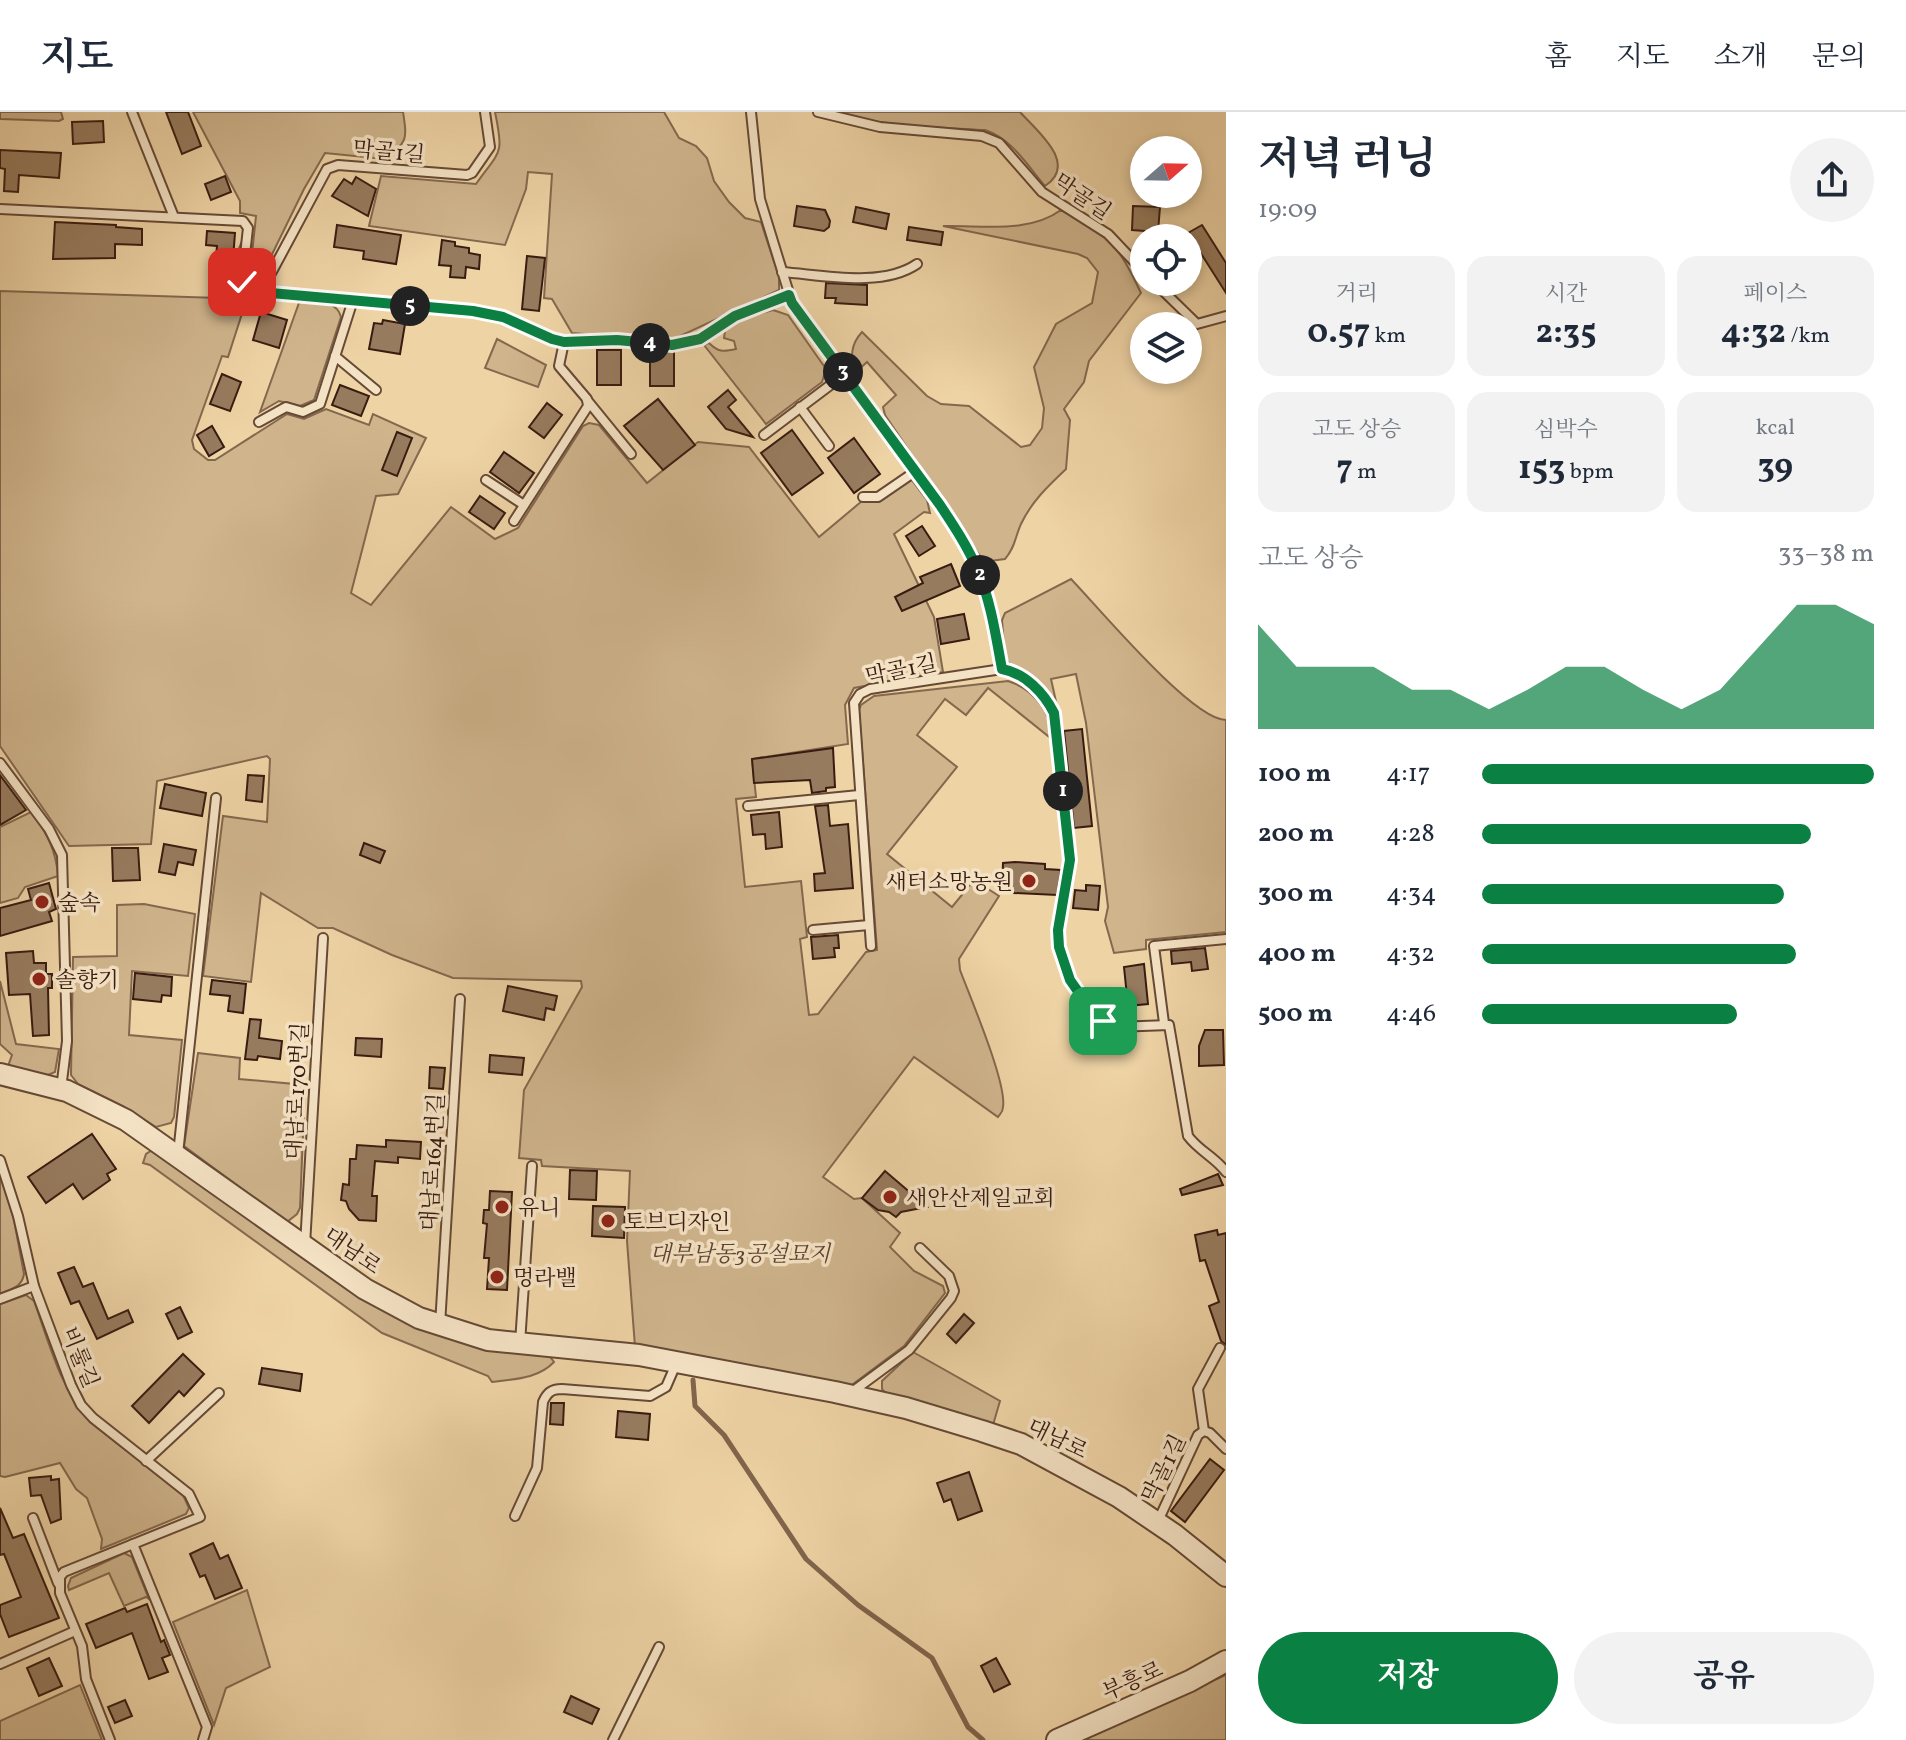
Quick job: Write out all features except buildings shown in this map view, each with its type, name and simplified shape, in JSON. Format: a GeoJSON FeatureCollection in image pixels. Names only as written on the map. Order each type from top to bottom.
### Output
{"type":"FeatureCollection","features":[{"type":"Feature","properties":{"kind":"street","name":"대남로"},"geometry":{"type":"LineString","coordinates":[[0,1074],[61,1090],[126,1120],[365,1289],[394,1306],[440,1326],[488,1340],[607,1351],[848,1394],[906,1408],[1021,1444],[1067,1467],[1157,1523],[1225,1578]]}},
{"type":"Feature","properties":{"kind":"street","name":"부흥로"},"geometry":{"type":"LineString","coordinates":[[1057,1740],[1190,1681],[1225,1658]]}},
{"type":"Feature","properties":{"kind":"lane"},"geometry":{"type":"LineString","coordinates":[[132,112],[174,217]]}},
{"type":"Feature","properties":{"kind":"lane","name":"막골1길"},"geometry":{"type":"LineString","coordinates":[[261,292],[327,169],[338,165],[467,175],[472,173],[490,147],[485,112]]}},
{"type":"Feature","properties":{"kind":"lane"},"geometry":{"type":"LineString","coordinates":[[751,112],[760,199],[792,303],[916,471],[962,539],[979,572],[1002,669],[1015,671],[1027,680],[1054,713],[1070,860],[1059,938],[1063,963],[1070,980],[1091,1010],[1115,1027],[1169,1025],[1188,1136],[1194,1145],[1226,1172]]}},
{"type":"Feature","properties":{"kind":"lane","name":"막골길"},"geometry":{"type":"LineString","coordinates":[[818,112],[851,122],[982,136],[999,143],[1042,192],[1108,234],[1130,257]]}},
{"type":"Feature","properties":{"kind":"lane"},"geometry":{"type":"LineString","coordinates":[[0,209],[246,222],[242,285],[245,290],[473,311],[503,317],[564,342],[617,340],[672,345],[689,343],[709,335],[745,312],[789,295]]}},
{"type":"Feature","properties":{"kind":"lane"},"geometry":{"type":"LineString","coordinates":[[782,272],[882,278],[905,272],[917,264]]}},
{"type":"Feature","properties":{"kind":"lane"},"geometry":{"type":"LineString","coordinates":[[1168,296],[1197,324],[1226,316]]}},
{"type":"Feature","properties":{"kind":"lane"},"geometry":{"type":"LineString","coordinates":[[259,422],[286,407],[303,412],[320,404],[353,300]]}},
{"type":"Feature","properties":{"kind":"lane"},"geometry":{"type":"LineString","coordinates":[[564,342],[559,366],[631,454]]}},
{"type":"Feature","properties":{"kind":"lane"},"geometry":{"type":"LineString","coordinates":[[335,356],[376,390]]}},
{"type":"Feature","properties":{"kind":"lane"},"geometry":{"type":"LineString","coordinates":[[764,435],[845,374]]}},
{"type":"Feature","properties":{"kind":"lane"},"geometry":{"type":"LineString","coordinates":[[514,521],[588,406],[587,399]]}},
{"type":"Feature","properties":{"kind":"lane"},"geometry":{"type":"LineString","coordinates":[[800,407],[829,446]]}},
{"type":"Feature","properties":{"kind":"lane"},"geometry":{"type":"LineString","coordinates":[[863,497],[878,497],[916,471]]}},
{"type":"Feature","properties":{"kind":"lane"},"geometry":{"type":"LineString","coordinates":[[486,480],[524,505]]}},
{"type":"Feature","properties":{"kind":"lane","name":"막골1길"},"geometry":{"type":"LineString","coordinates":[[871,946],[854,703],[860,694],[870,689],[1002,669]]}},
{"type":"Feature","properties":{"kind":"lane"},"geometry":{"type":"LineString","coordinates":[[0,763],[49,829],[62,855],[67,1041],[61,1090]]}},
{"type":"Feature","properties":{"kind":"lane"},"geometry":{"type":"LineString","coordinates":[[748,806],[859,795]]}},
{"type":"Feature","properties":{"kind":"lane"},"geometry":{"type":"LineString","coordinates":[[178,1155],[216,798]]}},
{"type":"Feature","properties":{"kind":"lane"},"geometry":{"type":"LineString","coordinates":[[813,930],[869,925]]}},
{"type":"Feature","properties":{"kind":"lane","name":"대남로170번길"},"geometry":{"type":"LineString","coordinates":[[305,1246],[323,938]]}},
{"type":"Feature","properties":{"kind":"lane"},"geometry":{"type":"LineString","coordinates":[[1164,1023],[1154,946],[1226,939]]}},
{"type":"Feature","properties":{"kind":"lane","name":"대남로164번길"},"geometry":{"type":"LineString","coordinates":[[440,1326],[460,999]]}},
{"type":"Feature","properties":{"kind":"lane","name":"비룰길"},"geometry":{"type":"LineString","coordinates":[[0,1160],[14,1201],[34,1286],[81,1405],[93,1418],[189,1494],[200,1517],[64,1572],[58,1584]]}},
{"type":"Feature","properties":{"kind":"lane"},"geometry":{"type":"LineString","coordinates":[[520,1344],[532,1166]]}},
{"type":"Feature","properties":{"kind":"lane"},"geometry":{"type":"LineString","coordinates":[[848,1394],[909,1350],[951,1298],[954,1291],[949,1276],[920,1248]]}},
{"type":"Feature","properties":{"kind":"lane"},"geometry":{"type":"LineString","coordinates":[[0,1299],[34,1286]]}},
{"type":"Feature","properties":{"kind":"lane","name":"막골1길"},"geometry":{"type":"LineString","coordinates":[[1204,1431],[1198,1389],[1220,1348]]}},
{"type":"Feature","properties":{"kind":"lane"},"geometry":{"type":"LineString","coordinates":[[515,1516],[535,1477],[543,1402],[547,1394],[554,1389],[562,1389],[650,1396],[666,1387],[676,1363]]}},
{"type":"Feature","properties":{"kind":"lane"},"geometry":{"type":"LineString","coordinates":[[146,1461],[219,1393]]}},
{"type":"Feature","properties":{"kind":"lane","name":"막골1길"},"geometry":{"type":"LineString","coordinates":[[1204,1431],[1226,1449]]}},
{"type":"Feature","properties":{"kind":"lane","name":"막골1길"},"geometry":{"type":"LineString","coordinates":[[1157,1523],[1198,1435],[1204,1431]]}},
{"type":"Feature","properties":{"kind":"lane"},"geometry":{"type":"LineString","coordinates":[[33,1518],[82,1646],[86,1679],[110,1740]]}},
{"type":"Feature","properties":{"kind":"lane"},"geometry":{"type":"LineString","coordinates":[[133,1544],[205,1721],[207,1727],[203,1740]]}},
{"type":"Feature","properties":{"kind":"lane"},"geometry":{"type":"LineString","coordinates":[[0,1664],[75,1631]]}},
{"type":"Feature","properties":{"kind":"lane"},"geometry":{"type":"LineString","coordinates":[[613,1740],[659,1647]]}},
{"type":"Feature","properties":{"kind":"green space"},"geometry":{"type":"Polygon","coordinates":[[[0,112],[61,112],[63,119],[0,119],[0,112]]]}},
{"type":"Feature","properties":{"kind":"green space"},"geometry":{"type":"Polygon","coordinates":[[[193,112],[403,112],[405,134],[398,149],[385,159],[325,153],[257,285],[250,273],[256,216],[240,213],[240,201],[193,112]]]}},
{"type":"Feature","properties":{"kind":"green space"},"geometry":{"type":"Polygon","coordinates":[[[495,112],[664,112],[679,138],[696,146],[707,158],[714,181],[729,202],[745,218],[761,222],[779,277],[779,290],[676,338],[657,340],[572,333],[552,299],[544,298],[552,174],[528,172],[526,189],[505,245],[369,226],[381,176],[476,184],[491,164],[500,144],[495,112]]]}},
{"type":"Feature","properties":{"kind":"green space"},"geometry":{"type":"Polygon","coordinates":[[[829,112],[1020,112],[1052,148],[1058,168],[1045,186],[1011,146],[985,130],[887,123],[829,112]]]}},
{"type":"Feature","properties":{"kind":"green space"},"geometry":{"type":"Polygon","coordinates":[[[1061,210],[1102,235],[1118,252],[1130,272],[1130,296],[1139,296],[1089,361],[1084,382],[1064,409],[1070,420],[1066,469],[1030,508],[1005,559],[990,561],[980,556],[885,415],[883,407],[896,395],[867,362],[854,374],[852,351],[862,332],[927,396],[941,404],[969,406],[1021,447],[1030,445],[1042,428],[1044,408],[1034,367],[1056,324],[1092,303],[1098,272],[1087,258],[1078,254],[943,226],[1019,225],[1048,218],[1061,210]]]}},
{"type":"Feature","properties":{"kind":"green space","name":"대부남동3공설묘지"},"geometry":{"type":"Polygon","coordinates":[[[242,241],[236,289],[239,295],[247,298],[228,357],[222,356],[192,440],[194,449],[208,460],[215,460],[287,414],[304,419],[326,409],[369,425],[373,414],[426,438],[398,494],[376,496],[351,593],[371,605],[451,507],[495,539],[518,528],[583,426],[589,423],[599,425],[647,483],[698,442],[749,447],[819,537],[862,501],[879,502],[911,479],[927,500],[930,513],[924,512],[894,534],[934,617],[943,672],[854,688],[845,705],[848,744],[752,759],[756,797],[736,799],[745,887],[801,881],[807,937],[800,939],[809,1015],[818,1014],[866,952],[877,950],[861,705],[874,696],[1008,681],[1026,690],[1045,712],[1053,740],[988,688],[966,715],[945,699],[917,735],[957,767],[887,854],[952,907],[974,880],[999,896],[959,959],[960,970],[999,1079],[1003,1109],[998,1117],[914,1057],[823,1177],[854,1199],[862,1198],[900,1233],[890,1247],[914,1271],[943,1286],[945,1293],[904,1346],[849,1387],[635,1347],[627,1241],[630,1171],[542,1166],[541,1160],[519,1158],[524,1090],[582,987],[581,981],[453,978],[333,928],[318,928],[261,893],[251,982],[203,976],[223,816],[267,822],[270,759],[267,756],[157,781],[151,844],[69,846],[0,746],[0,291],[219,298],[242,241]]]}},
{"type":"Feature","properties":{"kind":"green space"},"geometry":{"type":"Polygon","coordinates":[[[300,300],[335,307],[341,317],[314,400],[300,406],[279,401],[260,412],[300,300]]]}},
{"type":"Feature","properties":{"kind":"green space"},"geometry":{"type":"Polygon","coordinates":[[[773,310],[788,315],[826,369],[822,382],[766,424],[704,345],[709,343],[728,351],[736,349],[734,341],[724,338],[725,331],[737,320],[773,310]]]}},
{"type":"Feature","properties":{"kind":"green space"},"geometry":{"type":"Polygon","coordinates":[[[497,339],[546,365],[538,387],[485,368],[497,339]]]}},
{"type":"Feature","properties":{"kind":"green space"},"geometry":{"type":"Polygon","coordinates":[[[1071,579],[1169,683],[1211,715],[1226,720],[1226,932],[1146,940],[1146,949],[1114,953],[1105,921],[1108,907],[1086,723],[1076,674],[1051,679],[1059,715],[1052,702],[1005,659],[1002,620],[1005,613],[1071,579]]]}},
{"type":"Feature","properties":{"kind":"green space"},"geometry":{"type":"Polygon","coordinates":[[[31,812],[50,842],[58,876],[25,887],[18,898],[0,903],[0,827],[31,812]]]}},
{"type":"Feature","properties":{"kind":"green space"},"geometry":{"type":"Polygon","coordinates":[[[144,904],[195,914],[188,976],[132,971],[129,1035],[182,1040],[174,1117],[171,1123],[156,1127],[123,1106],[78,1084],[71,1075],[73,957],[117,956],[117,905],[144,904]]]}},
{"type":"Feature","properties":{"kind":"green space"},"geometry":{"type":"Polygon","coordinates":[[[0,981],[16,1044],[59,1049],[55,1072],[48,1075],[8,1066],[12,1055],[0,1044],[0,981]]]}},
{"type":"Feature","properties":{"kind":"green space"},"geometry":{"type":"Polygon","coordinates":[[[198,1053],[240,1058],[239,1079],[305,1085],[300,1208],[287,1222],[184,1146],[198,1053]]]}},
{"type":"Feature","properties":{"kind":"green space"},"geometry":{"type":"Polygon","coordinates":[[[154,1149],[361,1296],[548,1354],[554,1362],[533,1375],[492,1382],[488,1376],[382,1333],[150,1165],[143,1163],[146,1154],[154,1149]]]}},
{"type":"Feature","properties":{"kind":"green space"},"geometry":{"type":"Polygon","coordinates":[[[0,1173],[14,1220],[24,1274],[19,1285],[0,1294],[0,1173]]]}},
{"type":"Feature","properties":{"kind":"green space"},"geometry":{"type":"Polygon","coordinates":[[[26,1295],[34,1301],[56,1364],[80,1409],[90,1422],[183,1495],[189,1508],[186,1514],[101,1549],[102,1539],[87,1498],[76,1489],[60,1463],[0,1476],[0,1304],[26,1295]]]}},
{"type":"Feature","properties":{"kind":"green space"},"geometry":{"type":"Polygon","coordinates":[[[913,1352],[1000,1401],[993,1425],[887,1395],[882,1389],[882,1381],[913,1352]]]}},
{"type":"Feature","properties":{"kind":"green space"},"geometry":{"type":"Polygon","coordinates":[[[124,1553],[132,1557],[149,1599],[146,1597],[124,1606],[109,1573],[69,1590],[71,1578],[124,1553]]]}},
{"type":"Feature","properties":{"kind":"green space"},"geometry":{"type":"Polygon","coordinates":[[[247,1590],[270,1667],[226,1688],[214,1725],[173,1622],[247,1590]]]}},
{"type":"Feature","properties":{"kind":"green space"},"geometry":{"type":"Polygon","coordinates":[[[1226,1675],[1226,1740],[1080,1740],[1226,1675]]]}},
{"type":"Feature","properties":{"kind":"green space"},"geometry":{"type":"Polygon","coordinates":[[[80,1685],[102,1740],[0,1740],[0,1721],[80,1685]]]}},
{"type":"Feature","properties":{"kind":"waterway"},"geometry":{"type":"LineString","coordinates":[[693,1380],[695,1406],[724,1435],[806,1559],[858,1605],[932,1658],[968,1727],[983,1740]]}},
{"type":"Feature","properties":{"kind":"place","name":"새터소망농원"},"geometry":{"type":"Point","coordinates":[1029,881]}},
{"type":"Feature","properties":{"kind":"place","name":"숲속"},"geometry":{"type":"Point","coordinates":[42,902]}},
{"type":"Feature","properties":{"kind":"place","name":"솔향기"},"geometry":{"type":"Point","coordinates":[39,979]}},
{"type":"Feature","properties":{"kind":"place","name":"새안산제일교회"},"geometry":{"type":"Point","coordinates":[890,1197]}},
{"type":"Feature","properties":{"kind":"place","name":"유니"},"geometry":{"type":"Point","coordinates":[502,1207]}},
{"type":"Feature","properties":{"kind":"place","name":"토브디자인"},"geometry":{"type":"Point","coordinates":[608,1221]}},
{"type":"Feature","properties":{"kind":"place","name":"멍라밸"},"geometry":{"type":"Point","coordinates":[497,1277]}},
{"type":"Feature","properties":{"kind":"route"},"geometry":{"type":"LineString","coordinates":[[242,282],[243,288],[248,291],[473,311],[503,317],[564,342],[617,340],[672,345],[700,339],[735,316],[789,295],[962,539],[979,572],[1002,669],[1015,671],[1027,680],[1054,713],[1070,860],[1058,930],[1059,947],[1070,980],[1091,1010],[1103,1021]]}}]}
